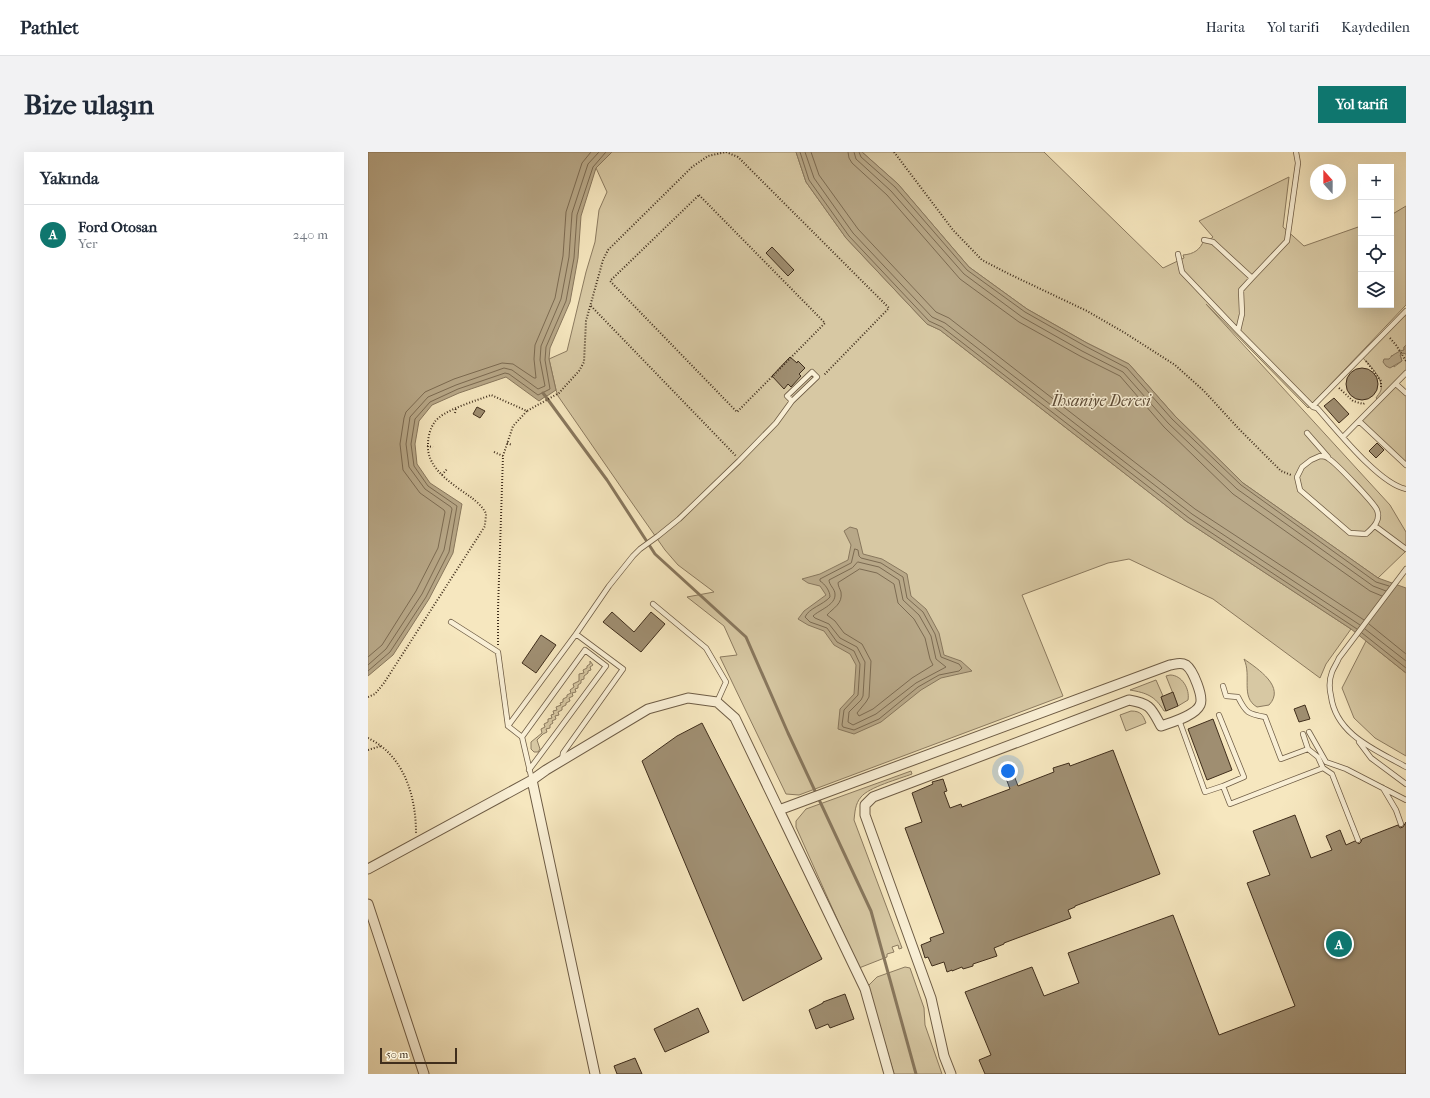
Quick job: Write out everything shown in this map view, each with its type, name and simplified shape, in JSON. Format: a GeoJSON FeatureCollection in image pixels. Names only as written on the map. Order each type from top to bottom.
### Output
{"type":"FeatureCollection","features":[{"type":"Feature","properties":{"kind":"street"},"geometry":{"type":"LineString","coordinates":[[779,810],[1163,667],[1180,663],[1186,665],[1191,671],[1202,698],[1200,705],[1195,711],[1179,720],[1161,726],[1152,708],[1142,702],[1129,700],[873,797],[865,805],[865,815],[932,998],[944,1056],[951,1074]]}},
{"type":"Feature","properties":{"kind":"street"},"geometry":{"type":"LineString","coordinates":[[368,869],[532,780],[562,760],[648,709],[688,698],[717,702],[735,718],[865,989],[889,1074]]}},
{"type":"Feature","properties":{"kind":"street"},"geometry":{"type":"LineString","coordinates":[[532,780],[596,1074]]}},
{"type":"Feature","properties":{"kind":"street"},"geometry":{"type":"LineString","coordinates":[[368,904],[424,1074]]}},
{"type":"Feature","properties":{"kind":"lane"},"geometry":{"type":"LineString","coordinates":[[1238,331],[1242,314],[1241,290],[1287,241],[1298,163],[1296,152]]}},
{"type":"Feature","properties":{"kind":"lane"},"geometry":{"type":"LineString","coordinates":[[1204,240],[1213,242],[1252,278]]}},
{"type":"Feature","properties":{"kind":"lane"},"geometry":{"type":"LineString","coordinates":[[1178,254],[1182,272],[1238,331],[1313,406],[1317,408],[1343,437],[1386,480],[1406,489]]}},
{"type":"Feature","properties":{"kind":"lane"},"geometry":{"type":"LineString","coordinates":[[1313,406],[1406,311]]}},
{"type":"Feature","properties":{"kind":"lane"},"geometry":{"type":"LineString","coordinates":[[1343,437],[1406,373]]}},
{"type":"Feature","properties":{"kind":"lane"},"geometry":{"type":"LineString","coordinates":[[508,726],[576,634],[609,586],[640,549],[679,518],[740,460],[776,423],[792,401],[817,377]]}},
{"type":"Feature","properties":{"kind":"lane"},"geometry":{"type":"LineString","coordinates":[[1396,384],[1406,393]]}},
{"type":"Feature","properties":{"kind":"lane"},"geometry":{"type":"LineString","coordinates":[[1359,421],[1406,466]]}},
{"type":"Feature","properties":{"kind":"lane"},"geometry":{"type":"LineString","coordinates":[[1307,433],[1376,509],[1377,520],[1375,526],[1366,534],[1350,533],[1300,490],[1297,478],[1302,467],[1311,460],[1320,456],[1329,458]]}},
{"type":"Feature","properties":{"kind":"lane"},"geometry":{"type":"LineString","coordinates":[[1375,526],[1406,549]]}},
{"type":"Feature","properties":{"kind":"lane"},"geometry":{"type":"LineString","coordinates":[[1406,568],[1340,658],[1332,672],[1329,686],[1332,706],[1338,719],[1349,732],[1358,740],[1406,767]]}},
{"type":"Feature","properties":{"kind":"lane"},"geometry":{"type":"LineString","coordinates":[[653,604],[706,648],[726,682],[717,702]]}},
{"type":"Feature","properties":{"kind":"lane"},"geometry":{"type":"LineString","coordinates":[[452,622],[498,652],[508,726],[522,737],[532,780]]}},
{"type":"Feature","properties":{"kind":"lane"},"geometry":{"type":"LineString","coordinates":[[562,760],[562,753],[623,668],[576,634]]}},
{"type":"Feature","properties":{"kind":"lane"},"geometry":{"type":"LineString","coordinates":[[522,737],[585,650],[606,666],[529,770]]}},
{"type":"Feature","properties":{"kind":"lane"},"geometry":{"type":"LineString","coordinates":[[1223,686],[1226,696],[1238,697],[1244,709],[1250,715],[1265,717],[1281,759],[1308,749]]}},
{"type":"Feature","properties":{"kind":"lane"},"geometry":{"type":"LineString","coordinates":[[1179,720],[1205,792],[1244,778],[1219,715]]}},
{"type":"Feature","properties":{"kind":"lane"},"geometry":{"type":"LineString","coordinates":[[1309,732],[1326,762],[1346,769],[1406,800]]}},
{"type":"Feature","properties":{"kind":"lane"},"geometry":{"type":"LineString","coordinates":[[1303,734],[1308,749],[1318,756],[1323,768],[1332,774],[1358,840]]}},
{"type":"Feature","properties":{"kind":"lane"},"geometry":{"type":"LineString","coordinates":[[1358,740],[1371,758],[1406,784]]}},
{"type":"Feature","properties":{"kind":"lane"},"geometry":{"type":"LineString","coordinates":[[1223,786],[1230,804],[1323,768]]}},
{"type":"Feature","properties":{"kind":"lane"},"geometry":{"type":"LineString","coordinates":[[1383,788],[1396,810],[1401,824]]}},
{"type":"Feature","properties":{"kind":"path"},"geometry":{"type":"LineString","coordinates":[[498,652],[503,456],[513,426],[527,411],[558,392],[579,371],[584,362],[586,321],[603,260],[608,250],[692,167],[708,156],[726,152],[738,157],[744,162],[889,308],[823,375],[817,377]]}},
{"type":"Feature","properties":{"kind":"path"},"geometry":{"type":"LineString","coordinates":[[894,152],[953,230],[982,260],[1087,311],[1175,365],[1204,391],[1281,471],[1297,478]]}},
{"type":"Feature","properties":{"kind":"path"},"geometry":{"type":"LineString","coordinates":[[699,195],[825,323],[737,412],[610,281],[699,195]]}},
{"type":"Feature","properties":{"kind":"path"},"geometry":{"type":"LineString","coordinates":[[590,306],[740,460]]}},
{"type":"Feature","properties":{"kind":"path"},"geometry":{"type":"LineString","coordinates":[[1384,333],[1396,345],[1406,361]]}},
{"type":"Feature","properties":{"kind":"path"},"geometry":{"type":"LineString","coordinates":[[1362,357],[1374,370],[1380,381],[1380,390]]}},
{"type":"Feature","properties":{"kind":"path"},"geometry":{"type":"LineString","coordinates":[[1335,384],[1353,401],[1363,404],[1370,401]]}},
{"type":"Feature","properties":{"kind":"path"},"geometry":{"type":"LineString","coordinates":[[368,697],[375,694],[384,683],[484,526],[486,514],[482,508],[442,475],[431,462],[428,446],[429,434],[434,422],[449,411],[490,395],[527,411]]}},
{"type":"Feature","properties":{"kind":"path"},"geometry":{"type":"LineString","coordinates":[[455,412],[456,408]]}},
{"type":"Feature","properties":{"kind":"path"},"geometry":{"type":"LineString","coordinates":[[507,443],[512,444]]}},
{"type":"Feature","properties":{"kind":"path"},"geometry":{"type":"LineString","coordinates":[[428,446],[433,447]]}},
{"type":"Feature","properties":{"kind":"path"},"geometry":{"type":"LineString","coordinates":[[494,452],[503,456]]}},
{"type":"Feature","properties":{"kind":"path"},"geometry":{"type":"LineString","coordinates":[[442,475],[447,469]]}},
{"type":"Feature","properties":{"kind":"path"},"geometry":{"type":"LineString","coordinates":[[368,738],[381,746],[395,760],[406,776],[412,796],[416,819],[416,834]]}},
{"type":"Feature","properties":{"kind":"path"},"geometry":{"type":"LineString","coordinates":[[368,750],[381,746]]}},
{"type":"Feature","properties":{"kind":"shaded area"},"geometry":{"type":"Polygon","coordinates":[[[612,152],[796,152],[806,182],[846,238],[927,324],[940,330],[1186,521],[1351,629],[1326,664],[1320,678],[1213,599],[1129,559],[1108,563],[1022,595],[1063,696],[799,795],[786,794],[720,657],[737,655],[724,626],[687,597],[714,592],[678,565],[665,550],[558,396],[556,390],[549,359],[567,351],[586,272],[595,242],[599,210],[607,192],[596,168],[612,152]]]}},
{"type":"Feature","properties":{"kind":"shaded area"},"geometry":{"type":"Polygon","coordinates":[[[862,152],[1044,152],[1163,268],[1184,258],[1183,255],[1196,251],[1204,240],[1208,241],[1213,237],[1199,221],[1289,177],[1283,227],[1304,246],[1358,227],[1358,308],[1394,308],[1394,213],[1406,206],[1406,305],[1308,408],[1206,304],[1390,505],[1406,532],[1406,551],[1378,578],[1243,483],[1175,416],[1129,364],[1087,343],[1027,309],[969,267],[898,184],[862,152]]]}},
{"type":"Feature","properties":{"kind":"shaded area"},"geometry":{"type":"Polygon","coordinates":[[[1406,311],[1406,345],[1404,350],[1391,356],[1394,367],[1402,361],[1400,355],[1403,353],[1406,354],[1406,373],[1396,384],[1406,393],[1406,465],[1359,421],[1379,401],[1376,398],[1381,390],[1378,376],[1362,357],[1406,311]]]}},
{"type":"Feature","properties":{"kind":"shaded area"},"geometry":{"type":"Polygon","coordinates":[[[1366,641],[1406,673],[1406,756],[1375,738],[1354,718],[1342,688],[1366,641]]]}},
{"type":"Feature","properties":{"kind":"shaded area"},"geometry":{"type":"Polygon","coordinates":[[[1244,659],[1263,673],[1272,685],[1274,692],[1273,698],[1269,705],[1257,707],[1249,698],[1247,672],[1244,659]]]}},
{"type":"Feature","properties":{"kind":"shaded area"},"geometry":{"type":"Polygon","coordinates":[[[590,661],[593,665],[590,667],[591,670],[584,676],[584,679],[581,680],[578,688],[575,689],[576,692],[572,693],[573,696],[569,698],[570,701],[562,707],[562,710],[558,712],[559,715],[555,716],[556,719],[552,721],[553,723],[550,725],[550,728],[546,729],[547,732],[537,740],[540,749],[538,752],[534,752],[531,749],[531,742],[542,733],[541,729],[545,727],[544,724],[548,722],[548,719],[552,718],[551,715],[554,714],[553,711],[557,710],[556,707],[561,705],[560,703],[563,702],[563,699],[571,693],[570,690],[574,687],[573,684],[579,681],[579,674],[584,673],[583,670],[587,668],[590,661]]]}},
{"type":"Feature","properties":{"kind":"shaded area"},"geometry":{"type":"Polygon","coordinates":[[[1170,675],[1178,677],[1184,683],[1188,691],[1188,700],[1178,706],[1166,676],[1170,675]]]}},
{"type":"Feature","properties":{"kind":"shaded area"},"geometry":{"type":"Polygon","coordinates":[[[1156,680],[1163,696],[1161,697],[1166,711],[1164,711],[1150,696],[1141,692],[1130,690],[1156,680]]]}},
{"type":"Feature","properties":{"kind":"shaded area"},"geometry":{"type":"Polygon","coordinates":[[[1131,711],[1141,714],[1146,723],[1126,731],[1120,715],[1131,711]]]}},
{"type":"Feature","properties":{"kind":"shaded area"},"geometry":{"type":"Polygon","coordinates":[[[911,771],[912,774],[865,793],[859,800],[856,808],[854,820],[902,948],[899,949],[898,945],[892,947],[894,952],[887,954],[887,957],[859,968],[796,827],[796,821],[806,809],[911,771]]]}},
{"type":"Feature","properties":{"kind":"shaded area"},"geometry":{"type":"Polygon","coordinates":[[[905,967],[910,968],[924,1008],[925,1025],[942,1074],[894,1074],[868,986],[877,977],[905,967]]]}},
{"type":"Feature","properties":{"kind":"water"},"geometry":{"type":"Polygon","coordinates":[[[368,152],[612,152],[596,168],[581,216],[578,258],[570,302],[550,348],[549,359],[556,390],[547,396],[545,394],[546,396],[539,401],[506,377],[459,393],[432,405],[419,421],[415,444],[417,464],[430,483],[462,504],[453,553],[429,599],[393,655],[368,676],[368,152]]]}},
{"type":"Feature","properties":{"kind":"water","name":"İhsaniye Deresi"},"geometry":{"type":"Polygon","coordinates":[[[796,152],[862,152],[898,184],[969,267],[1027,309],[1087,343],[1129,364],[1175,416],[1243,483],[1378,578],[1406,588],[1406,673],[1351,629],[1186,521],[940,330],[927,324],[846,238],[806,182],[796,152]]]}},
{"type":"Feature","properties":{"kind":"water"},"geometry":{"type":"Polygon","coordinates":[[[1406,345],[1406,354],[1403,353],[1400,355],[1402,361],[1390,368],[1386,366],[1383,362],[1384,359],[1389,359],[1396,353],[1404,350],[1406,345]]]}},
{"type":"Feature","properties":{"kind":"water"},"geometry":{"type":"Polygon","coordinates":[[[850,527],[857,529],[863,554],[882,559],[907,574],[911,596],[926,609],[939,633],[944,655],[961,661],[972,671],[941,678],[921,690],[881,722],[854,734],[838,729],[840,709],[854,694],[856,665],[850,654],[834,645],[824,631],[808,625],[798,619],[804,611],[826,595],[820,586],[808,583],[802,579],[820,574],[848,560],[851,545],[844,531],[850,527]]]}},
{"type":"Feature","properties":{"kind":"building"},"geometry":{"type":"Polygon","coordinates":[[[772,247],[794,270],[788,276],[766,253],[772,247]]]}},
{"type":"Feature","properties":{"kind":"building"},"geometry":{"type":"Polygon","coordinates":[[[790,357],[797,363],[798,361],[805,368],[799,374],[801,376],[791,387],[788,384],[784,389],[772,376],[790,357]]]}},
{"type":"Feature","properties":{"kind":"building"},"geometry":{"type":"Polygon","coordinates":[[[1362,368],[1373,373],[1378,384],[1373,395],[1362,400],[1351,395],[1346,384],[1351,373],[1362,368]]]}},
{"type":"Feature","properties":{"kind":"building"},"geometry":{"type":"Polygon","coordinates":[[[1334,398],[1349,414],[1339,423],[1324,406],[1334,398]]]}},
{"type":"Feature","properties":{"kind":"building"},"geometry":{"type":"Polygon","coordinates":[[[477,407],[485,411],[480,418],[473,414],[477,407]]]}},
{"type":"Feature","properties":{"kind":"building"},"geometry":{"type":"Polygon","coordinates":[[[1377,443],[1384,450],[1376,458],[1369,451],[1377,443]]]}},
{"type":"Feature","properties":{"kind":"building"},"geometry":{"type":"Polygon","coordinates":[[[612,612],[634,632],[651,612],[665,624],[641,652],[603,622],[612,612]]]}},
{"type":"Feature","properties":{"kind":"building"},"geometry":{"type":"Polygon","coordinates":[[[541,635],[556,645],[536,673],[522,663],[541,635]]]}},
{"type":"Feature","properties":{"kind":"building"},"geometry":{"type":"Polygon","coordinates":[[[1173,692],[1178,706],[1166,711],[1161,697],[1173,692]]]}},
{"type":"Feature","properties":{"kind":"building"},"geometry":{"type":"Polygon","coordinates":[[[1305,705],[1310,719],[1299,722],[1294,709],[1305,705]]]}},
{"type":"Feature","properties":{"kind":"building"},"geometry":{"type":"Polygon","coordinates":[[[1213,719],[1232,770],[1207,780],[1188,729],[1213,719]]]}},
{"type":"Feature","properties":{"kind":"building"},"geometry":{"type":"Polygon","coordinates":[[[702,723],[822,959],[743,1001],[642,761],[677,736],[702,723]]]}},
{"type":"Feature","properties":{"kind":"building"},"geometry":{"type":"Polygon","coordinates":[[[1113,750],[1160,874],[1075,906],[1068,910],[1071,918],[1004,943],[994,948],[997,956],[973,964],[973,966],[963,969],[962,967],[947,972],[944,962],[932,966],[928,957],[925,958],[921,945],[931,941],[930,938],[944,933],[905,828],[922,822],[912,793],[933,784],[932,782],[943,779],[947,791],[944,792],[950,808],[961,804],[962,807],[1010,789],[1001,765],[1009,762],[1018,786],[1054,772],[1053,768],[1069,763],[1070,766],[1113,750]]]}},
{"type":"Feature","properties":{"kind":"building"},"geometry":{"type":"Polygon","coordinates":[[[1295,815],[1311,858],[1332,850],[1326,836],[1340,830],[1346,845],[1355,841],[1359,844],[1362,839],[1398,825],[1400,828],[1403,827],[1406,822],[1406,1074],[985,1074],[979,1060],[991,1055],[965,992],[1032,967],[1044,996],[1079,983],[1068,953],[1173,915],[1219,1035],[1295,1006],[1247,883],[1270,875],[1253,831],[1295,815]]]}},
{"type":"Feature","properties":{"kind":"building"},"geometry":{"type":"Polygon","coordinates":[[[845,994],[854,1019],[830,1028],[828,1024],[816,1029],[809,1010],[823,1002],[845,994]]]}},
{"type":"Feature","properties":{"kind":"building"},"geometry":{"type":"Polygon","coordinates":[[[698,1008],[709,1032],[665,1052],[654,1029],[698,1008]]]}},
{"type":"Feature","properties":{"kind":"building"},"geometry":{"type":"Polygon","coordinates":[[[635,1058],[642,1074],[617,1074],[614,1066],[635,1058]]]}},
{"type":"Feature","properties":{"kind":"waterway"},"geometry":{"type":"LineString","coordinates":[[543,393],[607,480],[655,554],[746,637],[788,733],[871,911],[916,1074]]}},
{"type":"Feature","properties":{"kind":"place","name":"Ford Otosan"},"geometry":{"type":"Point","coordinates":[1339,944]}}]}
